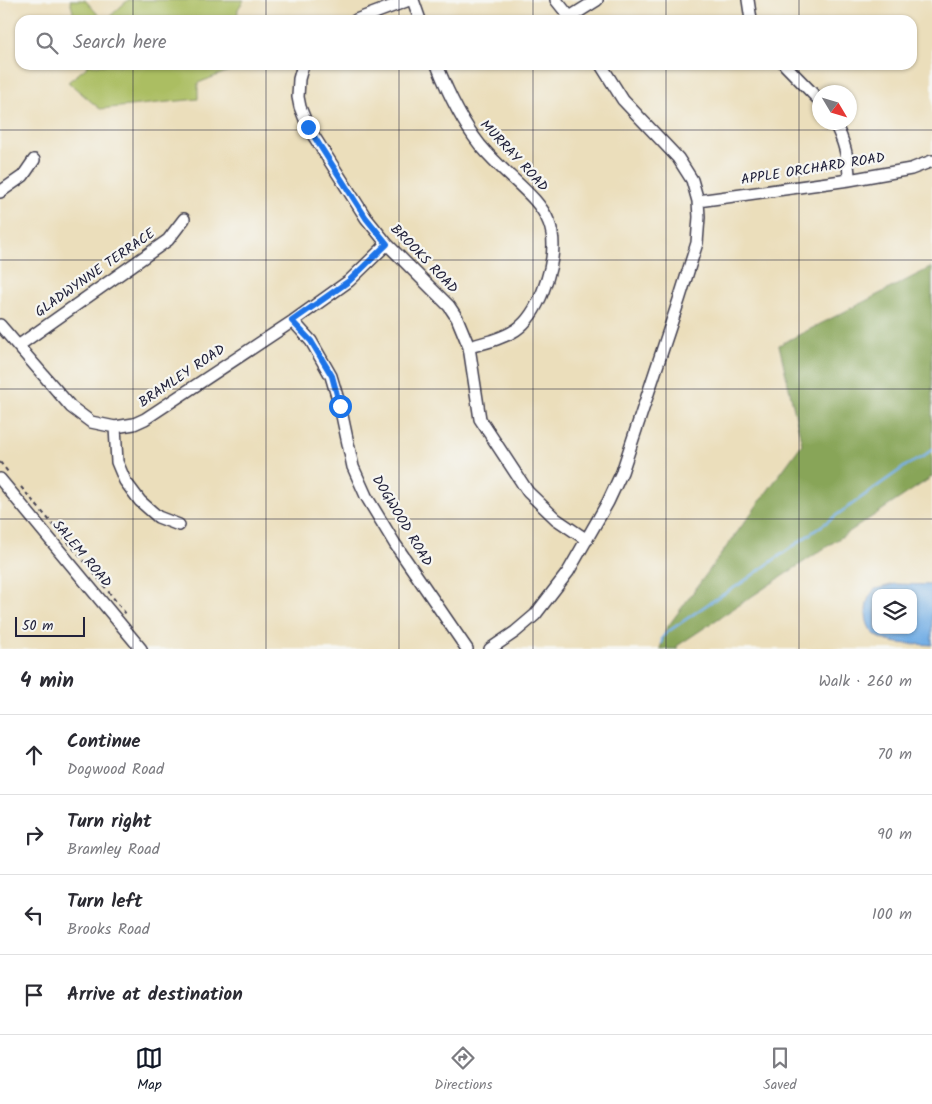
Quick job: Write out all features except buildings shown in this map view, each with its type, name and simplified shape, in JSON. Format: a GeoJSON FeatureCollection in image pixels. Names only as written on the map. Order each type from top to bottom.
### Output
{"type":"FeatureCollection","features":[{"type":"Feature","properties":{"kind":"street"},"geometry":{"type":"LineString","coordinates":[[370,15],[411,0],[418,15]]}},
{"type":"Feature","properties":{"kind":"street"},"geometry":{"type":"LineString","coordinates":[[556,0],[568,15]]}},
{"type":"Feature","properties":{"kind":"street"},"geometry":{"type":"LineString","coordinates":[[575,15],[597,0]]}},
{"type":"Feature","properties":{"kind":"street"},"geometry":{"type":"LineString","coordinates":[[748,0],[750,15]]}},
{"type":"Feature","properties":{"kind":"street","name":"BROOKS ROAD"},"geometry":{"type":"LineString","coordinates":[[302,70],[298,97],[308,127],[366,218],[387,244],[449,306],[456,318],[469,347],[480,418],[528,492],[556,519],[587,540]]}},
{"type":"Feature","properties":{"kind":"street","name":"MURRAY ROAD"},"geometry":{"type":"LineString","coordinates":[[439,70],[464,122],[481,146],[535,199],[544,212],[554,242],[548,277],[537,308],[528,321],[516,331],[469,347]]}},
{"type":"Feature","properties":{"kind":"street"},"geometry":{"type":"LineString","coordinates":[[490,649],[515,632],[535,615],[568,572],[608,502],[622,472],[696,243],[700,217],[692,180],[678,158],[624,100],[604,70]]}},
{"type":"Feature","properties":{"kind":"street"},"geometry":{"type":"LineString","coordinates":[[789,70],[812,93]]}},
{"type":"Feature","properties":{"kind":"street"},"geometry":{"type":"LineString","coordinates":[[839,130],[842,136],[849,167],[849,180]]}},
{"type":"Feature","properties":{"kind":"street"},"geometry":{"type":"LineString","coordinates":[[0,192],[23,176],[34,160]]}},
{"type":"Feature","properties":{"kind":"street","name":"APPLE ORCHARD ROAD"},"geometry":{"type":"LineString","coordinates":[[698,201],[849,180],[911,169],[932,161]]}},
{"type":"Feature","properties":{"kind":"street","name":"GLADWYNNE TERRACE"},"geometry":{"type":"LineString","coordinates":[[18,346],[168,240],[184,219]]}},
{"type":"Feature","properties":{"kind":"street","name":"BRAMLEY ROAD"},"geometry":{"type":"LineString","coordinates":[[0,325],[71,407],[91,422],[115,427],[134,424],[145,419],[349,281],[387,244]]}},
{"type":"Feature","properties":{"kind":"street","name":"DOGWOOD ROAD"},"geometry":{"type":"LineString","coordinates":[[292,321],[311,341],[332,376],[353,467],[366,496],[395,544],[467,649]]}},
{"type":"Feature","properties":{"kind":"street"},"geometry":{"type":"LineString","coordinates":[[115,427],[117,462],[125,481],[140,501],[158,517],[179,525]]}},
{"type":"Feature","properties":{"kind":"street","name":"SALEM ROAD"},"geometry":{"type":"LineString","coordinates":[[0,479],[141,649]]}},
{"type":"Feature","properties":{"kind":"path"},"geometry":{"type":"LineString","coordinates":[[0,462],[12,477]]}},
{"type":"Feature","properties":{"kind":"path"},"geometry":{"type":"LineString","coordinates":[[18,484],[90,568],[127,615]]}},
{"type":"Feature","properties":{"kind":"green space"},"geometry":{"type":"Polygon","coordinates":[[[70,0],[85,0],[98,15],[74,15],[70,0]]]}},
{"type":"Feature","properties":{"kind":"green space"},"geometry":{"type":"Polygon","coordinates":[[[128,0],[244,0],[238,9],[237,15],[112,15],[128,0]]]}},
{"type":"Feature","properties":{"kind":"green space"},"geometry":{"type":"Polygon","coordinates":[[[83,70],[231,70],[198,83],[198,99],[100,109],[68,82],[83,70]]]}},
{"type":"Feature","properties":{"kind":"green space"},"geometry":{"type":"Polygon","coordinates":[[[932,267],[932,477],[677,646],[677,649],[660,649],[666,629],[802,444],[779,345],[932,267]]]}},
{"type":"Feature","properties":{"kind":"water"},"geometry":{"type":"Polygon","coordinates":[[[895,584],[932,585],[932,645],[901,643],[881,638],[875,634],[917,634],[917,589],[875,589],[895,584]]]}},
{"type":"Feature","properties":{"kind":"water"},"geometry":{"type":"Polygon","coordinates":[[[872,593],[872,631],[868,625],[866,614],[869,597],[872,593]]]}},
{"type":"Feature","properties":{"kind":"waterway"},"geometry":{"type":"LineString","coordinates":[[662,643],[662,638],[666,633],[740,584],[932,449]]}},
{"type":"Feature","properties":{"kind":"route"},"geometry":{"type":"LineString","coordinates":[[308,127],[366,218],[387,244],[349,281],[292,321],[311,341],[332,376],[340,406]]}}]}
